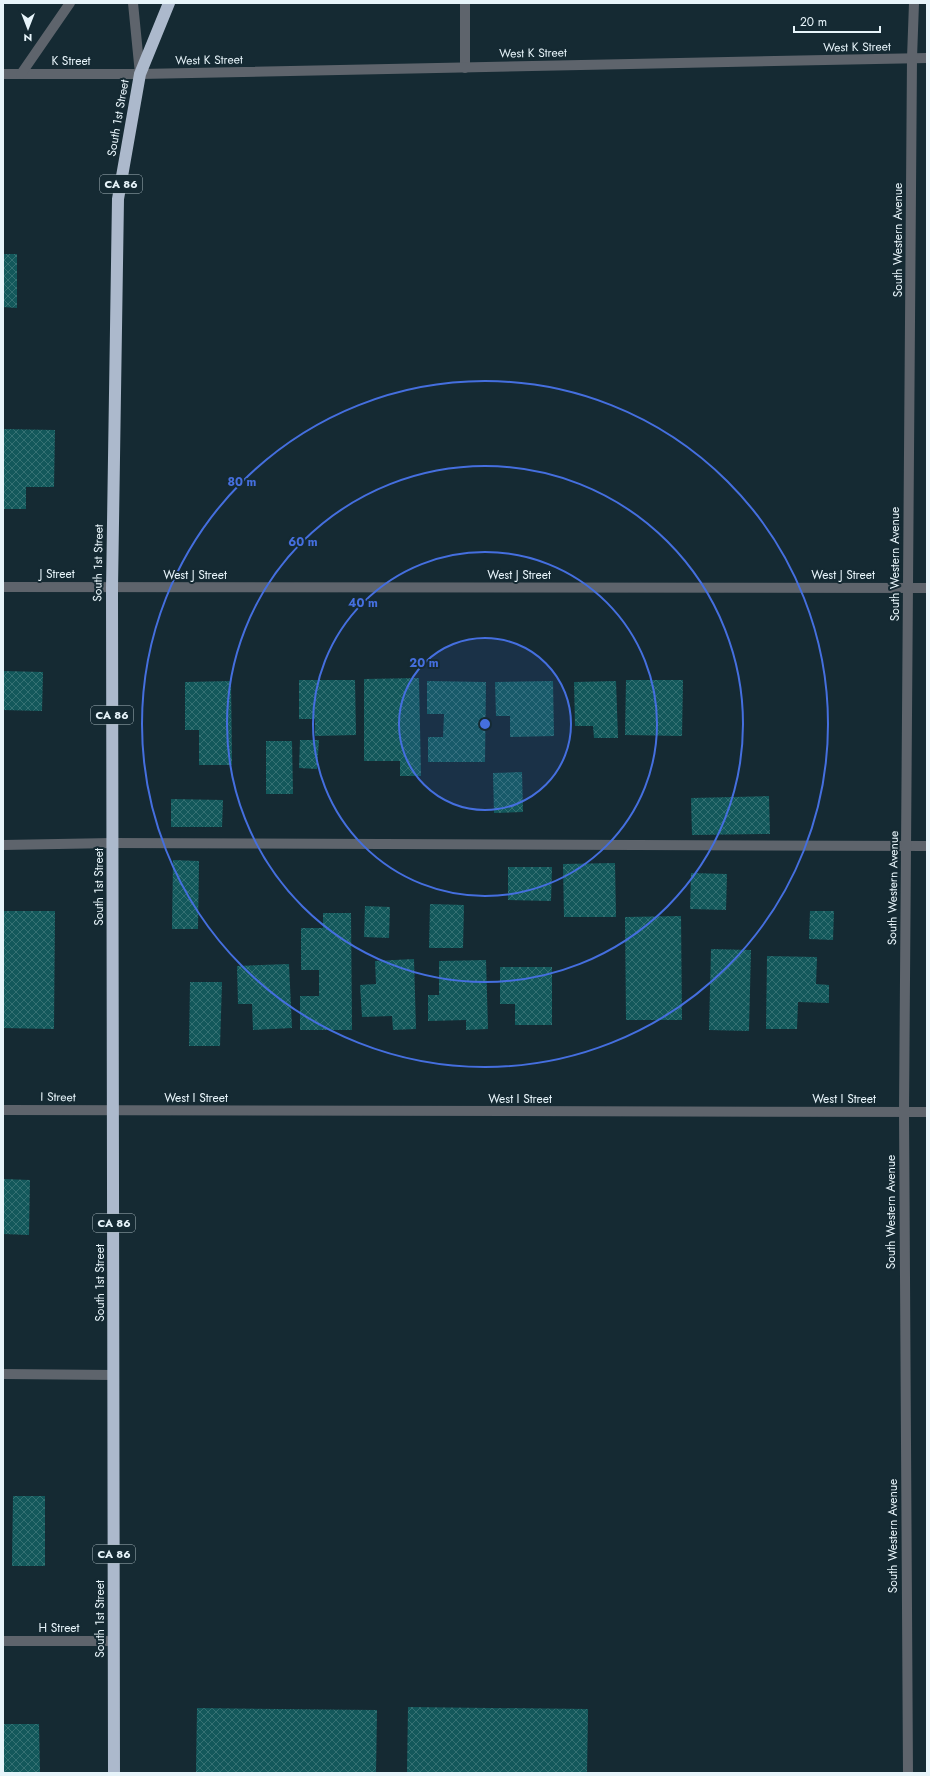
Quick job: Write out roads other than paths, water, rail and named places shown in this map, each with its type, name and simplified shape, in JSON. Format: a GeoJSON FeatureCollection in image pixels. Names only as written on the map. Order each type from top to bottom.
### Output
{"type":"FeatureCollection","features":[{"type":"Feature","properties":{"kind":"highway","name":"CA 86"},"geometry":{"type":"LineString","coordinates":[[140,74],[169,3]]}},
{"type":"Feature","properties":{"kind":"highway","name":"South 1st Street"},"geometry":{"type":"LineString","coordinates":[[114,1773],[112,588],[118,199],[140,74]]}},
{"type":"Feature","properties":{"kind":"street"},"geometry":{"type":"LineString","coordinates":[[21,74],[70,3]]}},
{"type":"Feature","properties":{"kind":"street","name":"South 1st Street"},"geometry":{"type":"LineString","coordinates":[[133,3],[140,74]]}},
{"type":"Feature","properties":{"kind":"street"},"geometry":{"type":"LineString","coordinates":[[465,3],[465,68]]}},
{"type":"Feature","properties":{"kind":"street","name":"South Western Avenue"},"geometry":{"type":"LineString","coordinates":[[908,1773],[904,1112],[912,58],[914,3]]}},
{"type":"Feature","properties":{"kind":"street","name":"West K Street"},"geometry":{"type":"LineString","coordinates":[[140,74],[927,58]]}},
{"type":"Feature","properties":{"kind":"street","name":"K Street"},"geometry":{"type":"LineString","coordinates":[[3,74],[140,74]]}},
{"type":"Feature","properties":{"kind":"street","name":"J Street"},"geometry":{"type":"LineString","coordinates":[[3,587],[112,588]]}},
{"type":"Feature","properties":{"kind":"street","name":"West J Street"},"geometry":{"type":"LineString","coordinates":[[112,588],[927,588]]}},
{"type":"Feature","properties":{"kind":"street"},"geometry":{"type":"LineString","coordinates":[[3,845],[112,843],[927,846]]}},
{"type":"Feature","properties":{"kind":"street","name":"I Street"},"geometry":{"type":"LineString","coordinates":[[3,1110],[114,1111]]}},
{"type":"Feature","properties":{"kind":"street","name":"West I Street"},"geometry":{"type":"LineString","coordinates":[[114,1111],[927,1112]]}},
{"type":"Feature","properties":{"kind":"street"},"geometry":{"type":"LineString","coordinates":[[3,1374],[114,1375]]}},
{"type":"Feature","properties":{"kind":"street","name":"H Street"},"geometry":{"type":"LineString","coordinates":[[3,1641],[114,1641]]}}]}
